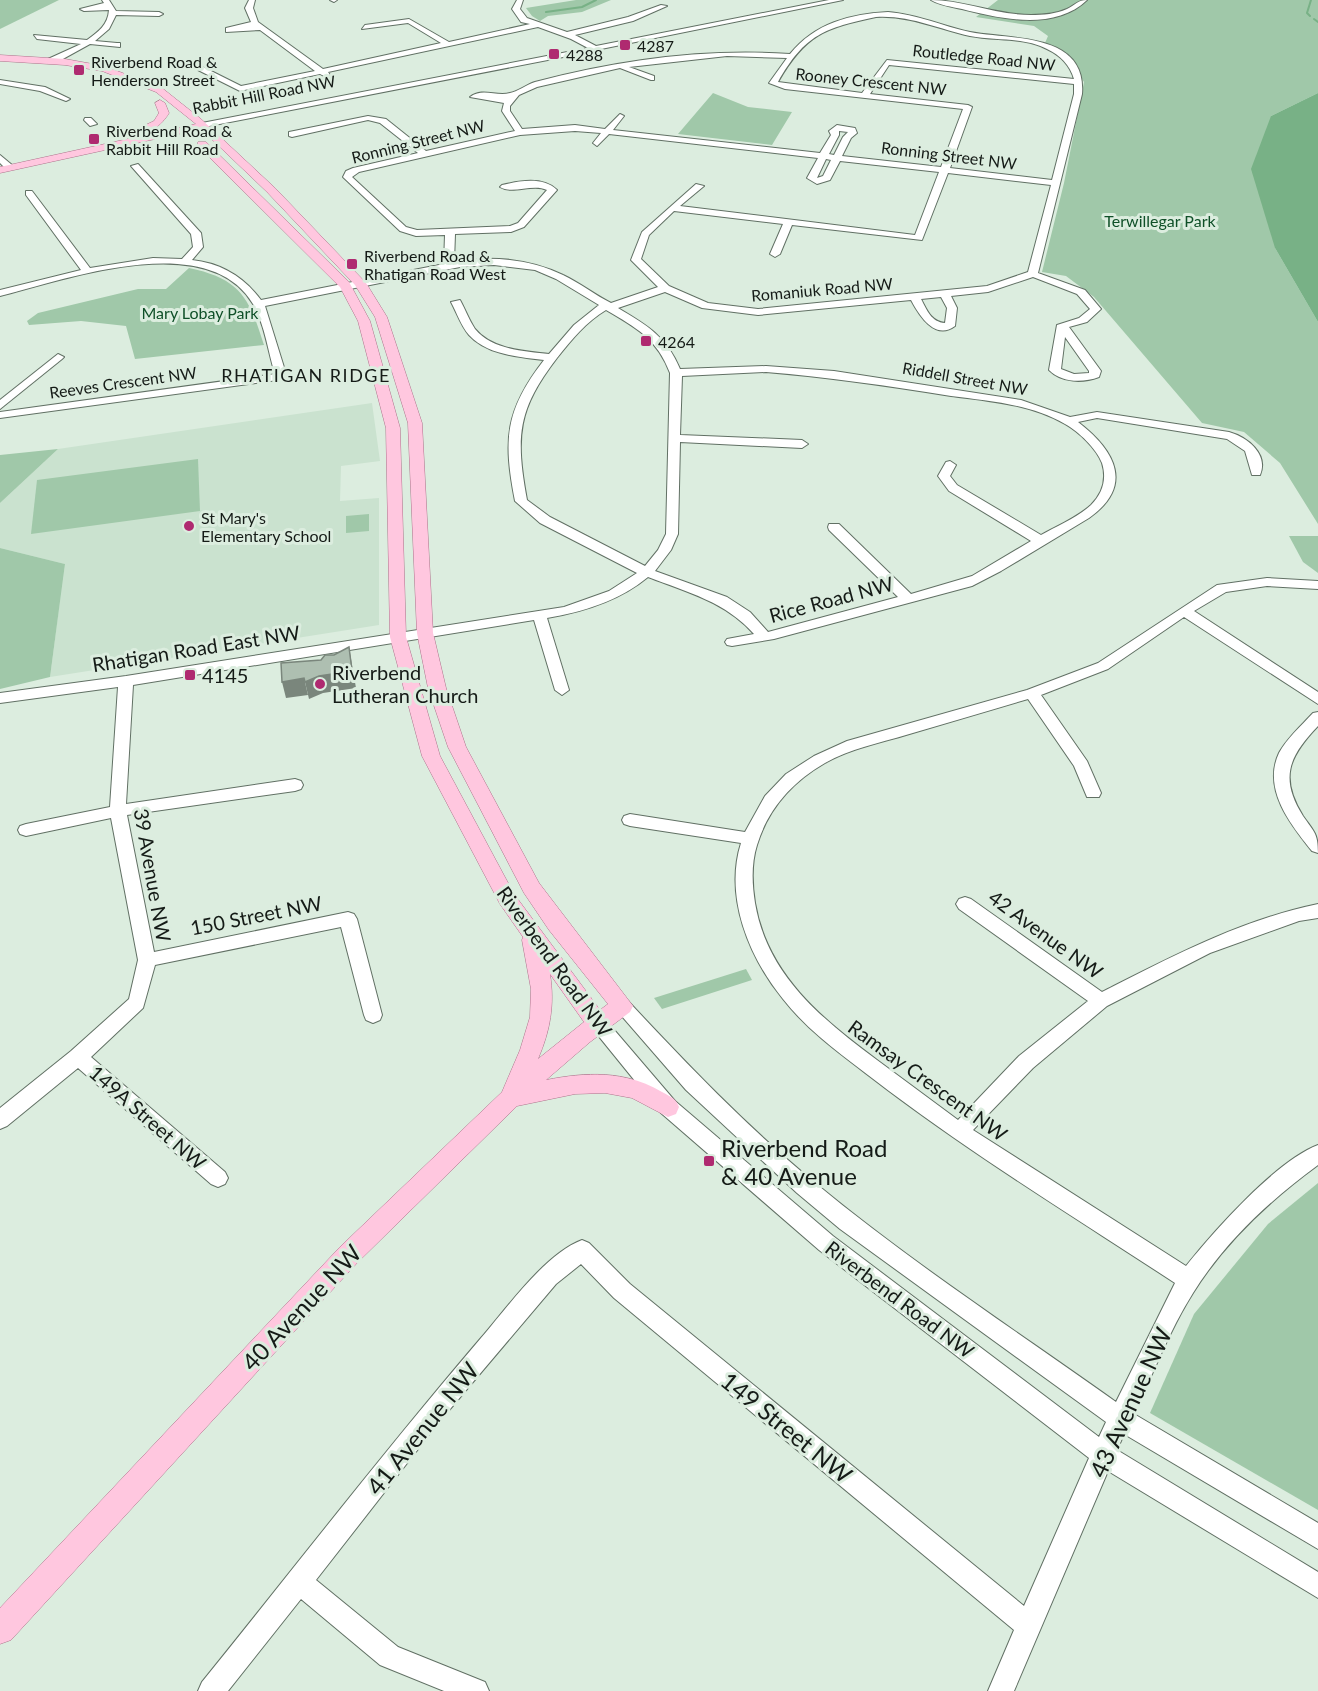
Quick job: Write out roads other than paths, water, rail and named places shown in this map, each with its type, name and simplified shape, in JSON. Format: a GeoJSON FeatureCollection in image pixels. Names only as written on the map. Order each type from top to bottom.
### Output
{"type":"FeatureCollection","features":[{"type":"Feature","properties":{"kind":"main road","name":"Riverbend Road NW"},"geometry":{"type":"LineString","coordinates":[[0,58],[51,61],[104,69],[159,90],[200,123],[271,190],[381,316],[415,423],[425,633],[437,688],[457,747],[531,888],[556,924],[622,1006]]}},
{"type":"Feature","properties":{"kind":"main road","name":"Riverbend Road NW"},"geometry":{"type":"LineString","coordinates":[[51,61],[98,72],[127,83],[160,103],[352,284],[393,428],[398,636],[431,756],[507,899],[597,1023]]}},
{"type":"Feature","properties":{"kind":"main road"},"geometry":{"type":"LineString","coordinates":[[135,136],[158,123],[164,113],[160,103]]}},
{"type":"Feature","properties":{"kind":"main road","name":"Rabbit Hill Road NW"},"geometry":{"type":"LineString","coordinates":[[3,164],[135,136],[181,122],[200,123]]}},
{"type":"Feature","properties":{"kind":"main road"},"geometry":{"type":"LineString","coordinates":[[135,136],[166,137],[203,145]]}},
{"type":"Feature","properties":{"kind":"main road"},"geometry":{"type":"LineString","coordinates":[[510,1099],[537,1034],[541,1016],[541,985],[531,935]]}},
{"type":"Feature","properties":{"kind":"main road","name":"40 Avenue NW"},"geometry":{"type":"LineString","coordinates":[[0,1629],[48,1580],[313,1292],[411,1190],[597,1023],[622,1006]]}},
{"type":"Feature","properties":{"kind":"main road"},"geometry":{"type":"LineString","coordinates":[[510,1099],[559,1086],[593,1083],[637,1090],[668,1107]]}},
{"type":"Feature","properties":{"kind":"street"},"geometry":{"type":"LineString","coordinates":[[252,0],[249,8],[258,25],[324,73]]}},
{"type":"Feature","properties":{"kind":"street"},"geometry":{"type":"LineString","coordinates":[[520,0],[516,7],[518,14],[534,24],[565,35],[622,67],[651,78]]}},
{"type":"Feature","properties":{"kind":"street","name":"Rabbit Hill Road NW"},"geometry":{"type":"LineString","coordinates":[[200,123],[308,105],[357,93],[840,0]]}},
{"type":"Feature","properties":{"kind":"street"},"geometry":{"type":"LineString","coordinates":[[934,0],[981,12],[1020,16],[1062,13],[1077,7],[1084,0]]}},
{"type":"Feature","properties":{"kind":"street"},"geometry":{"type":"LineString","coordinates":[[51,61],[86,45],[102,30],[110,6],[159,14]]}},
{"type":"Feature","properties":{"kind":"street"},"geometry":{"type":"LineString","coordinates":[[565,35],[630,19],[663,6]]}},
{"type":"Feature","properties":{"kind":"street","name":"Rooney Crescent NW"},"geometry":{"type":"LineString","coordinates":[[947,167],[968,107],[774,84],[773,82],[805,39],[822,27],[876,15],[904,15],[966,33],[1048,47],[1063,56],[1073,68],[1079,82]]}},
{"type":"Feature","properties":{"kind":"street"},"geometry":{"type":"LineString","coordinates":[[365,27],[410,21],[447,44]]}},
{"type":"Feature","properties":{"kind":"street"},"geometry":{"type":"LineString","coordinates":[[188,63],[240,89],[324,73],[398,53],[482,38],[534,24]]}},
{"type":"Feature","properties":{"kind":"street"},"geometry":{"type":"LineString","coordinates":[[494,35],[508,42]]}},
{"type":"Feature","properties":{"kind":"street"},"geometry":{"type":"LineString","coordinates":[[36,38],[117,45]]}},
{"type":"Feature","properties":{"kind":"street"},"geometry":{"type":"LineString","coordinates":[[482,38],[495,45]]}},
{"type":"Feature","properties":{"kind":"street"},"geometry":{"type":"LineString","coordinates":[[736,43],[737,52]]}},
{"type":"Feature","properties":{"kind":"street"},"geometry":{"type":"LineString","coordinates":[[413,50],[422,56],[421,60]]}},
{"type":"Feature","properties":{"kind":"street"},"geometry":{"type":"LineString","coordinates":[[520,132],[506,111],[510,99],[534,86],[684,56],[737,52],[792,56]]}},
{"type":"Feature","properties":{"kind":"street"},"geometry":{"type":"LineString","coordinates":[[398,53],[412,62]]}},
{"type":"Feature","properties":{"kind":"street","name":"Routledge Road NW"},"geometry":{"type":"LineString","coordinates":[[865,95],[889,58],[1079,82]]}},
{"type":"Feature","properties":{"kind":"street"},"geometry":{"type":"LineString","coordinates":[[0,82],[42,88],[66,99]]}},
{"type":"Feature","properties":{"kind":"street"},"geometry":{"type":"LineString","coordinates":[[1062,325],[1083,320],[1096,309],[1081,292],[1033,274],[1058,180],[1079,82]]}},
{"type":"Feature","properties":{"kind":"street"},"geometry":{"type":"LineString","coordinates":[[597,143],[620,116]]}},
{"type":"Feature","properties":{"kind":"street"},"geometry":{"type":"LineString","coordinates":[[292,134],[368,118],[378,119],[423,153]]}},
{"type":"Feature","properties":{"kind":"street","name":"Ronning Street NW"},"geometry":{"type":"LineString","coordinates":[[505,187],[531,184],[547,186],[552,190],[516,228],[458,252],[450,232],[422,233],[405,230],[347,177],[349,173],[356,170],[423,153],[520,132],[566,128],[1058,180]]}},
{"type":"Feature","properties":{"kind":"street"},"geometry":{"type":"LineString","coordinates":[[837,128],[852,130],[853,133],[847,137],[839,156],[827,178],[821,181],[811,178],[835,135],[833,131],[837,128]]}},
{"type":"Feature","properties":{"kind":"street"},"geometry":{"type":"LineString","coordinates":[[135,166],[196,233],[198,247],[184,263]]}},
{"type":"Feature","properties":{"kind":"street"},"geometry":{"type":"LineString","coordinates":[[672,208],[919,238],[947,167]]}},
{"type":"Feature","properties":{"kind":"street","name":"Romaniuk Road NW"},"geometry":{"type":"LineString","coordinates":[[699,186],[645,234],[636,260],[662,286],[706,306],[758,312],[945,294],[996,287],[1033,274]]}},
{"type":"Feature","properties":{"kind":"street"},"geometry":{"type":"LineString","coordinates":[[28,193],[87,271]]}},
{"type":"Feature","properties":{"kind":"street","name":"Romaniuk Road NW"},"geometry":{"type":"LineString","coordinates":[[775,254],[789,222]]}},
{"type":"Feature","properties":{"kind":"street"},"geometry":{"type":"LineString","coordinates":[[450,232],[458,252]]}},
{"type":"Feature","properties":{"kind":"street"},"geometry":{"type":"LineString","coordinates":[[0,293],[87,271],[141,263],[184,263],[204,264],[238,281],[259,304],[352,284],[458,252],[494,262],[537,268],[560,277],[642,327],[668,351],[676,373]]}},
{"type":"Feature","properties":{"kind":"street"},"geometry":{"type":"LineString","coordinates":[[607,305],[662,286]]}},
{"type":"Feature","properties":{"kind":"street","name":"Romaniuk Road NW"},"geometry":{"type":"LineString","coordinates":[[914,296],[928,322],[938,328],[950,326],[952,308],[945,294]]}},
{"type":"Feature","properties":{"kind":"street"},"geometry":{"type":"LineString","coordinates":[[456,302],[470,329],[482,340],[501,349],[552,358]]}},
{"type":"Feature","properties":{"kind":"street","name":"Reeves Crescent NW"},"geometry":{"type":"LineString","coordinates":[[0,414],[280,377],[259,304]]}},
{"type":"Feature","properties":{"kind":"street","name":"Rice Road NW"},"geometry":{"type":"LineString","coordinates":[[607,305],[578,325],[526,392],[516,420],[515,440],[521,501],[545,520],[646,572],[722,600],[737,608],[765,637]]}},
{"type":"Feature","properties":{"kind":"street"},"geometry":{"type":"LineString","coordinates":[[1062,325],[1095,371],[1095,375],[1089,378],[1063,375],[1055,370],[1062,325]]}},
{"type":"Feature","properties":{"kind":"street","name":"Reeves Crescent NW"},"geometry":{"type":"LineString","coordinates":[[0,406],[58,357]]}},
{"type":"Feature","properties":{"kind":"street","name":"Riddell Street NW"},"geometry":{"type":"LineString","coordinates":[[676,373],[766,369],[834,374],[1021,403],[1069,421]]}},
{"type":"Feature","properties":{"kind":"street","name":"Rhatigan Road East NW"},"geometry":{"type":"LineString","coordinates":[[0,698],[126,681],[539,615],[592,604],[610,597],[646,572],[663,553],[672,534],[676,373]]}},
{"type":"Feature","properties":{"kind":"street"},"geometry":{"type":"LineString","coordinates":[[1069,421],[1097,415],[1229,436],[1241,440],[1248,446],[1256,461],[1256,472]]}},
{"type":"Feature","properties":{"kind":"street","name":"Rice Road NW"},"geometry":{"type":"LineString","coordinates":[[732,642],[765,637],[978,578],[1096,507],[1103,498],[1110,478],[1106,457],[1098,445],[1069,421]]}},
{"type":"Feature","properties":{"kind":"street"},"geometry":{"type":"LineString","coordinates":[[675,438],[802,444]]}},
{"type":"Feature","properties":{"kind":"street"},"geometry":{"type":"LineString","coordinates":[[950,465],[944,476],[953,488],[1041,541]]}},
{"type":"Feature","properties":{"kind":"street","name":"Rice Road NW"},"geometry":{"type":"LineString","coordinates":[[834,527],[908,599]]}},
{"type":"Feature","properties":{"kind":"street","name":"Ramsay Crescent NW"},"geometry":{"type":"LineString","coordinates":[[1189,1280],[959,1132],[824,1030],[782,985],[762,952],[750,918],[745,877],[751,839],[760,813],[777,790],[798,771],[823,756],[852,745],[1032,693],[1103,666],[1213,593],[1236,585],[1275,582],[1318,585]]}},
{"type":"Feature","properties":{"kind":"street"},"geometry":{"type":"LineString","coordinates":[[1184,611],[1318,699]]}},
{"type":"Feature","properties":{"kind":"street"},"geometry":{"type":"LineString","coordinates":[[539,615],[562,690]]}},
{"type":"Feature","properties":{"kind":"street","name":"39 Avenue NW"},"geometry":{"type":"LineString","coordinates":[[0,1120],[78,1057],[137,1003],[147,960],[118,811],[126,681]]}},
{"type":"Feature","properties":{"kind":"street"},"geometry":{"type":"LineString","coordinates":[[1032,693],[1081,765],[1093,793]]}},
{"type":"Feature","properties":{"kind":"street"},"geometry":{"type":"LineString","coordinates":[[1318,717],[1287,753],[1282,773],[1286,796],[1291,808],[1318,847]]}},
{"type":"Feature","properties":{"kind":"street"},"geometry":{"type":"LineString","coordinates":[[26,830],[118,811],[295,785]]}},
{"type":"Feature","properties":{"kind":"street"},"geometry":{"type":"LineString","coordinates":[[630,820],[751,839]]}},
{"type":"Feature","properties":{"kind":"street","name":"42 Avenue NW"},"geometry":{"type":"LineString","coordinates":[[965,904],[1101,1001]]}},
{"type":"Feature","properties":{"kind":"street","name":"42 Avenue NW"},"geometry":{"type":"LineString","coordinates":[[959,1132],[1026,1062],[1101,1001],[1204,948],[1298,915],[1318,911]]}},
{"type":"Feature","properties":{"kind":"street","name":"150 Street NW"},"geometry":{"type":"LineString","coordinates":[[147,960],[348,919],[373,1015]]}},
{"type":"Feature","properties":{"kind":"street","name":"Riverbend Road NW"},"geometry":{"type":"LineString","coordinates":[[622,1006],[693,1084],[821,1201],[1119,1419],[1318,1537]]}},
{"type":"Feature","properties":{"kind":"street","name":"Riverbend Road NW"},"geometry":{"type":"LineString","coordinates":[[597,1023],[668,1107],[826,1243],[1104,1455],[1318,1586]]}},
{"type":"Feature","properties":{"kind":"street","name":"149A Street NW"},"geometry":{"type":"LineString","coordinates":[[78,1057],[218,1178]]}},
{"type":"Feature","properties":{"kind":"street","name":"43 Avenue NW"},"geometry":{"type":"LineString","coordinates":[[1001,1691],[1119,1419],[1189,1280],[1240,1217],[1269,1191],[1318,1154]]}},
{"type":"Feature","properties":{"kind":"street","name":"149 Street NW"},"geometry":{"type":"LineString","coordinates":[[548,1277],[582,1250],[622,1292],[1029,1626]]}},
{"type":"Feature","properties":{"kind":"street","name":"41 Avenue NW"},"geometry":{"type":"LineString","coordinates":[[211,1691],[432,1413],[548,1277]]}},
{"type":"Feature","properties":{"kind":"street"},"geometry":{"type":"LineString","coordinates":[[299,1582],[389,1656],[476,1691]]}},
{"type":"Feature","properties":{"kind":"waterway"},"geometry":{"type":"LineString","coordinates":[[546,12],[582,7],[596,0]]}},
{"type":"Feature","properties":{"kind":"waterway"},"geometry":{"type":"LineString","coordinates":[[1310,16],[1307,13],[1311,0]]}},
{"type":"Feature","properties":{"kind":"waterway"},"geometry":{"type":"LineString","coordinates":[[1314,19],[1318,22]]}},
{"type":"Feature","properties":{"kind":"place","name":"4287"},"geometry":{"type":"Point","coordinates":[625,45]}},
{"type":"Feature","properties":{"kind":"place","name":"4288"},"geometry":{"type":"Point","coordinates":[554,54]}},
{"type":"Feature","properties":{"kind":"place","name":"Riverbend Road & Henderson Street"},"geometry":{"type":"Point","coordinates":[79,70]}},
{"type":"Feature","properties":{"kind":"place","name":"Riverbend Road & Rabbit Hill Road"},"geometry":{"type":"Point","coordinates":[94,139]}},
{"type":"Feature","properties":{"kind":"place","name":"Riverbend Road & Rhatigan Road West"},"geometry":{"type":"Point","coordinates":[352,264]}},
{"type":"Feature","properties":{"kind":"place","name":"4264"},"geometry":{"type":"Point","coordinates":[646,341]}},
{"type":"Feature","properties":{"kind":"place","name":"St Mary's Elementary School"},"geometry":{"type":"Point","coordinates":[189,526]}},
{"type":"Feature","properties":{"kind":"place","name":"4145"},"geometry":{"type":"Point","coordinates":[190,675]}},
{"type":"Feature","properties":{"kind":"place","name":"Riverbend Lutheran Church"},"geometry":{"type":"Point","coordinates":[320,684]}},
{"type":"Feature","properties":{"kind":"place","name":"Riverbend Road & 40 Avenue"},"geometry":{"type":"Point","coordinates":[709,1161]}},
{"type":"Feature","properties":{"kind":"district","name":"RHATIGAN RIDGE"},"geometry":{"type":"Point","coordinates":[306,375]}},
{"type":"Feature","properties":{"kind":"park label","name":"Terwillegar Park"},"geometry":{"type":"Point","coordinates":[1160,220]}},
{"type":"Feature","properties":{"kind":"park label","name":"Mary Lobay Park"},"geometry":{"type":"Point","coordinates":[200,312]}}]}
